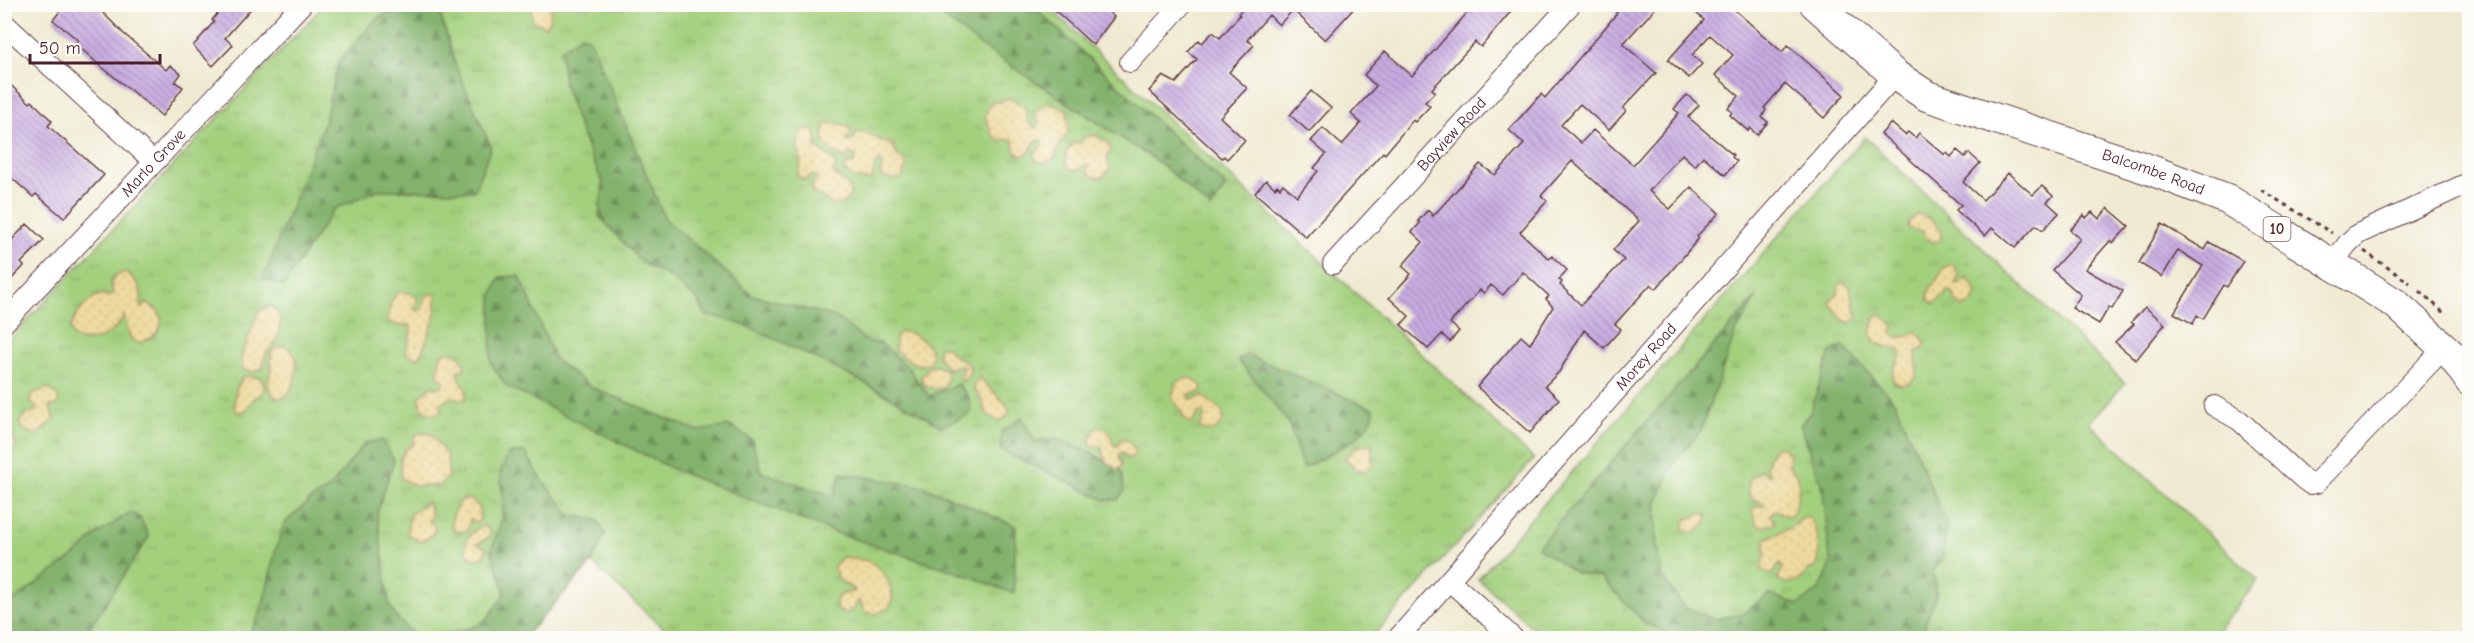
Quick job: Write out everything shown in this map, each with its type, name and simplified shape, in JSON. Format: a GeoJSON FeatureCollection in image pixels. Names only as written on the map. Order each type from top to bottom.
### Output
{"type":"FeatureCollection","features":[{"type":"Feature","properties":{"kind":"main road","name":"Balcombe Road"},"geometry":{"type":"LineString","coordinates":[[1815,4],[1915,90],[2148,169],[2227,199],[2396,304],[2452,356],[2469,381]]}},
{"type":"Feature","properties":{"kind":"street","name":"Marlo Grove"},"geometry":{"type":"LineString","coordinates":[[4,323],[302,4]]}},
{"type":"Feature","properties":{"kind":"street"},"geometry":{"type":"LineString","coordinates":[[1130,62],[1182,4]]}},
{"type":"Feature","properties":{"kind":"street","name":"Bayview Road"},"geometry":{"type":"LineString","coordinates":[[1333,264],[1571,4]]}},
{"type":"Feature","properties":{"kind":"street"},"geometry":{"type":"LineString","coordinates":[[4,23],[154,162]]}},
{"type":"Feature","properties":{"kind":"street","name":"Morey Road"},"geometry":{"type":"LineString","coordinates":[[1398,639],[1895,75]]}},
{"type":"Feature","properties":{"kind":"street"},"geometry":{"type":"LineString","coordinates":[[2333,263],[2358,234],[2469,182]]}},
{"type":"Feature","properties":{"kind":"street"},"geometry":{"type":"LineString","coordinates":[[2214,406],[2239,420],[2301,478],[2310,484],[2316,483],[2444,348]]}},
{"type":"Feature","properties":{"kind":"street"},"geometry":{"type":"LineString","coordinates":[[1450,581],[1513,639]]}},
{"type":"Feature","properties":{"kind":"green space"},"geometry":{"type":"Polygon","coordinates":[[[324,5],[1046,5],[1534,459],[1371,638],[674,638],[592,563],[523,638],[5,638],[4,345],[324,5]]]}},
{"type":"Feature","properties":{"kind":"green space"},"geometry":{"type":"Polygon","coordinates":[[[927,5],[1032,5],[1226,186],[1211,209],[1161,164],[984,48],[927,5]]]}},
{"type":"Feature","properties":{"kind":"green space"},"geometry":{"type":"Polygon","coordinates":[[[401,10],[439,10],[456,66],[491,147],[474,191],[378,190],[334,209],[283,286],[263,279],[324,123],[339,61],[378,17],[401,10]]]}},
{"type":"Feature","properties":{"kind":"green space"},"geometry":{"type":"Polygon","coordinates":[[[581,35],[590,39],[665,219],[752,295],[836,317],[868,342],[880,343],[907,366],[929,396],[958,384],[969,397],[971,410],[967,416],[941,426],[862,382],[754,329],[736,322],[707,316],[696,299],[673,279],[642,263],[599,216],[603,183],[585,143],[565,88],[560,50],[581,35]]]}},
{"type":"Feature","properties":{"kind":"green space"},"geometry":{"type":"Polygon","coordinates":[[[1865,137],[2125,383],[2089,423],[2258,580],[2212,638],[1544,638],[1478,579],[1865,137]]]}},
{"type":"Feature","properties":{"kind":"green space"},"geometry":{"type":"Polygon","coordinates":[[[520,276],[555,360],[593,388],[697,431],[731,426],[752,440],[761,472],[834,496],[841,473],[926,487],[1016,526],[1014,594],[975,578],[836,533],[677,471],[506,386],[491,363],[492,296],[500,277],[520,276]]]}},
{"type":"Feature","properties":{"kind":"green space"},"geometry":{"type":"Polygon","coordinates":[[[1757,296],[1735,334],[1701,430],[1672,466],[1657,502],[1656,540],[1662,577],[1684,607],[1715,619],[1742,614],[1769,594],[1798,605],[1820,589],[1833,560],[1830,559],[1823,489],[1800,426],[1810,413],[1830,352],[1843,346],[1895,402],[1947,525],[1942,562],[1933,570],[1936,596],[1925,625],[1933,638],[1681,638],[1646,624],[1601,578],[1576,573],[1537,547],[1757,296]]]}},
{"type":"Feature","properties":{"kind":"green space"},"geometry":{"type":"Polygon","coordinates":[[[1248,355],[1374,409],[1372,419],[1366,428],[1346,445],[1303,468],[1288,422],[1238,360],[1248,355]]]}},
{"type":"Feature","properties":{"kind":"green space"},"geometry":{"type":"Polygon","coordinates":[[[1022,417],[1035,441],[1057,439],[1092,453],[1121,471],[1124,491],[1118,500],[1105,500],[1001,450],[1001,432],[1022,417]]]}},
{"type":"Feature","properties":{"kind":"green space"},"geometry":{"type":"Polygon","coordinates":[[[382,440],[394,460],[377,513],[389,604],[397,618],[416,637],[469,628],[482,622],[489,616],[505,592],[491,550],[501,522],[503,505],[500,473],[508,454],[525,452],[542,480],[570,515],[597,520],[605,533],[592,562],[523,638],[247,638],[262,609],[284,524],[310,500],[329,489],[365,443],[382,440]]]}},
{"type":"Feature","properties":{"kind":"green space"},"geometry":{"type":"Polygon","coordinates":[[[131,512],[140,518],[149,537],[83,638],[5,638],[5,607],[74,556],[95,536],[131,512]]]}},
{"type":"Feature","properties":{"kind":"sand"},"geometry":{"type":"Polygon","coordinates":[[[533,5],[552,5],[546,26],[533,22],[531,11],[533,5]]]}},
{"type":"Feature","properties":{"kind":"sand"},"geometry":{"type":"Polygon","coordinates":[[[1007,98],[1016,101],[1026,109],[1028,120],[1036,128],[1040,123],[1035,118],[1037,112],[1047,103],[1067,109],[1069,131],[1060,143],[1054,159],[1045,163],[1036,161],[1034,155],[1042,145],[1042,140],[1035,141],[1029,153],[1023,156],[1016,153],[1013,139],[998,140],[992,134],[985,116],[991,102],[1000,102],[1007,98]]]}},
{"type":"Feature","properties":{"kind":"sand"},"geometry":{"type":"Polygon","coordinates":[[[842,124],[850,128],[851,134],[846,139],[849,142],[855,139],[856,132],[867,134],[894,146],[896,153],[907,165],[901,179],[894,180],[880,176],[882,166],[879,160],[872,180],[860,180],[850,176],[844,170],[847,163],[854,164],[856,155],[849,154],[845,158],[826,146],[823,131],[825,125],[842,124]]]}},
{"type":"Feature","properties":{"kind":"sand"},"geometry":{"type":"Polygon","coordinates":[[[809,129],[815,133],[817,140],[815,147],[832,158],[836,167],[833,173],[848,185],[851,194],[844,203],[832,205],[821,196],[814,194],[811,187],[818,178],[813,175],[804,180],[797,176],[801,161],[798,141],[803,130],[809,129]]]}},
{"type":"Feature","properties":{"kind":"sand"},"geometry":{"type":"Polygon","coordinates":[[[1095,135],[1106,141],[1111,148],[1107,160],[1110,168],[1102,178],[1092,176],[1087,172],[1089,166],[1084,165],[1079,170],[1070,169],[1066,163],[1066,152],[1074,143],[1080,143],[1085,137],[1095,135]]]}},
{"type":"Feature","properties":{"kind":"sand"},"geometry":{"type":"Polygon","coordinates":[[[1918,214],[1938,226],[1941,240],[1933,242],[1926,238],[1923,232],[1908,228],[1909,222],[1918,214]]]}},
{"type":"Feature","properties":{"kind":"sand"},"geometry":{"type":"Polygon","coordinates":[[[1951,264],[1955,267],[1959,277],[1955,283],[1958,285],[1967,277],[1977,292],[1974,301],[1969,305],[1963,307],[1956,302],[1953,292],[1948,291],[1933,304],[1928,298],[1943,268],[1951,264]]]}},
{"type":"Feature","properties":{"kind":"sand"},"geometry":{"type":"Polygon","coordinates":[[[125,272],[139,286],[140,306],[143,308],[146,303],[159,314],[161,326],[158,332],[145,341],[137,343],[131,339],[124,316],[109,333],[95,340],[80,340],[73,337],[70,328],[79,311],[99,295],[105,294],[109,297],[113,294],[111,282],[115,276],[125,272]]]}},
{"type":"Feature","properties":{"kind":"sand"},"geometry":{"type":"Polygon","coordinates":[[[1844,282],[1850,287],[1857,318],[1850,323],[1844,321],[1829,302],[1838,293],[1839,284],[1844,282]]]}},
{"type":"Feature","properties":{"kind":"sand"},"geometry":{"type":"Polygon","coordinates":[[[398,292],[410,293],[418,299],[414,308],[417,311],[422,309],[425,297],[429,294],[436,294],[434,319],[419,358],[406,352],[411,332],[410,325],[396,325],[387,321],[391,302],[398,292]]]}},
{"type":"Feature","properties":{"kind":"sand"},"geometry":{"type":"Polygon","coordinates":[[[272,306],[281,321],[277,340],[266,354],[262,369],[252,372],[244,370],[242,358],[259,312],[272,306]]]}},
{"type":"Feature","properties":{"kind":"sand"},"geometry":{"type":"Polygon","coordinates":[[[1881,314],[1895,327],[1891,332],[1895,336],[1904,337],[1916,332],[1925,341],[1924,349],[1916,351],[1917,376],[1910,383],[1901,385],[1893,381],[1893,370],[1902,354],[1900,350],[1879,344],[1872,337],[1871,332],[1876,316],[1881,314]]]}},
{"type":"Feature","properties":{"kind":"sand"},"geometry":{"type":"Polygon","coordinates":[[[900,332],[916,336],[928,346],[933,355],[929,363],[915,364],[895,350],[895,338],[900,332]]]}},
{"type":"Feature","properties":{"kind":"sand"},"geometry":{"type":"Polygon","coordinates":[[[285,346],[295,356],[295,378],[291,390],[285,397],[275,398],[268,385],[271,353],[277,347],[285,346]]]}},
{"type":"Feature","properties":{"kind":"sand"},"geometry":{"type":"Polygon","coordinates":[[[938,347],[948,347],[953,355],[967,362],[971,370],[964,381],[960,378],[960,373],[964,367],[959,365],[949,369],[938,357],[938,347]]]}},
{"type":"Feature","properties":{"kind":"sand"},"geometry":{"type":"Polygon","coordinates":[[[447,352],[458,354],[464,362],[464,370],[459,370],[458,374],[467,392],[465,400],[452,397],[440,404],[442,408],[439,414],[431,413],[421,406],[419,398],[431,386],[437,388],[443,385],[444,380],[438,376],[440,355],[447,352]]]}},
{"type":"Feature","properties":{"kind":"sand"},"geometry":{"type":"Polygon","coordinates":[[[936,366],[946,370],[947,380],[943,388],[935,389],[924,385],[921,377],[929,367],[936,366]]]}},
{"type":"Feature","properties":{"kind":"sand"},"geometry":{"type":"Polygon","coordinates":[[[244,376],[262,378],[264,389],[246,410],[238,412],[234,408],[236,390],[244,376]]]}},
{"type":"Feature","properties":{"kind":"sand"},"geometry":{"type":"Polygon","coordinates":[[[979,377],[1008,406],[1009,414],[1004,419],[997,421],[986,413],[982,400],[973,388],[979,377]]]}},
{"type":"Feature","properties":{"kind":"sand"},"geometry":{"type":"Polygon","coordinates":[[[1186,378],[1194,379],[1202,387],[1200,392],[1189,394],[1188,398],[1192,400],[1203,396],[1221,410],[1224,418],[1220,426],[1214,430],[1207,431],[1199,427],[1205,415],[1203,412],[1198,413],[1192,424],[1183,418],[1181,410],[1172,399],[1179,381],[1186,378]]]}},
{"type":"Feature","properties":{"kind":"sand"},"geometry":{"type":"Polygon","coordinates":[[[48,388],[58,396],[58,405],[50,406],[54,420],[37,434],[26,431],[19,422],[36,410],[37,407],[30,402],[32,394],[48,388]]]}},
{"type":"Feature","properties":{"kind":"sand"},"geometry":{"type":"Polygon","coordinates":[[[5,426],[13,435],[16,446],[11,453],[5,454],[5,426]]]}},
{"type":"Feature","properties":{"kind":"sand"},"geometry":{"type":"Polygon","coordinates":[[[1098,427],[1105,428],[1111,434],[1115,446],[1120,440],[1126,439],[1135,448],[1133,458],[1121,452],[1119,456],[1122,465],[1118,470],[1106,461],[1101,446],[1091,446],[1090,440],[1098,427]]]}},
{"type":"Feature","properties":{"kind":"sand"},"geometry":{"type":"Polygon","coordinates":[[[420,433],[431,434],[447,455],[449,476],[438,486],[416,486],[401,479],[400,463],[403,454],[414,444],[414,437],[420,433]]]}},
{"type":"Feature","properties":{"kind":"sand"},"geometry":{"type":"Polygon","coordinates":[[[1372,444],[1372,465],[1366,470],[1357,470],[1345,458],[1356,447],[1372,444]]]}},
{"type":"Feature","properties":{"kind":"sand"},"geometry":{"type":"Polygon","coordinates":[[[1780,446],[1789,453],[1788,465],[1799,482],[1797,502],[1792,515],[1788,517],[1776,510],[1770,515],[1775,523],[1761,527],[1757,524],[1752,511],[1756,506],[1764,506],[1764,503],[1749,495],[1749,480],[1761,470],[1769,476],[1771,473],[1766,469],[1768,461],[1774,448],[1780,446]]]}},
{"type":"Feature","properties":{"kind":"sand"},"geometry":{"type":"Polygon","coordinates":[[[463,499],[471,500],[480,508],[480,520],[477,523],[470,519],[468,530],[460,532],[454,530],[452,522],[456,509],[463,499]]]}},
{"type":"Feature","properties":{"kind":"sand"},"geometry":{"type":"Polygon","coordinates":[[[428,502],[432,515],[428,521],[433,523],[435,529],[431,536],[420,542],[407,534],[410,514],[428,502]]]}},
{"type":"Feature","properties":{"kind":"sand"},"geometry":{"type":"Polygon","coordinates":[[[1703,513],[1708,516],[1701,528],[1694,533],[1684,530],[1685,520],[1703,513]]]}},
{"type":"Feature","properties":{"kind":"sand"},"geometry":{"type":"Polygon","coordinates":[[[1809,517],[1815,527],[1818,541],[1819,556],[1816,567],[1808,570],[1799,581],[1786,583],[1777,580],[1783,568],[1780,564],[1772,574],[1761,570],[1765,556],[1765,539],[1791,527],[1802,518],[1809,517]]]}},
{"type":"Feature","properties":{"kind":"sand"},"geometry":{"type":"Polygon","coordinates":[[[484,526],[489,529],[490,537],[477,544],[487,548],[483,557],[476,559],[468,555],[466,546],[471,534],[484,526]]]}},
{"type":"Feature","properties":{"kind":"sand"},"geometry":{"type":"Polygon","coordinates":[[[843,557],[869,561],[882,572],[891,590],[892,597],[888,609],[875,614],[864,612],[861,602],[858,601],[851,611],[844,613],[838,610],[835,606],[839,595],[855,591],[836,575],[834,566],[843,557]]]}},
{"type":"Feature","properties":{"kind":"building"},"geometry":{"type":"Polygon","coordinates":[[[66,4],[106,4],[101,11],[124,34],[166,70],[170,65],[181,74],[175,82],[183,87],[162,116],[97,63],[75,43],[78,40],[53,20],[66,4]]]}},
{"type":"Feature","properties":{"kind":"building"},"geometry":{"type":"Polygon","coordinates":[[[226,4],[255,4],[225,38],[233,45],[213,66],[193,46],[226,4]]]}},
{"type":"Feature","properties":{"kind":"building"},"geometry":{"type":"Polygon","coordinates":[[[1048,4],[1100,4],[1114,17],[1093,45],[1048,4]]]}},
{"type":"Feature","properties":{"kind":"building"},"geometry":{"type":"Polygon","coordinates":[[[1246,4],[1358,4],[1325,40],[1293,10],[1279,25],[1269,15],[1247,40],[1254,45],[1229,72],[1247,88],[1220,117],[1245,140],[1227,159],[1224,156],[1222,158],[1149,91],[1163,76],[1176,83],[1197,59],[1188,52],[1199,40],[1202,43],[1213,32],[1220,38],[1240,15],[1238,14],[1246,4]]]}},
{"type":"Feature","properties":{"kind":"building"},"geometry":{"type":"Polygon","coordinates":[[[1475,4],[1517,4],[1481,47],[1475,42],[1432,89],[1435,92],[1425,102],[1430,106],[1415,122],[1413,120],[1385,154],[1383,152],[1306,237],[1255,193],[1266,180],[1275,188],[1277,185],[1280,188],[1283,184],[1297,196],[1318,171],[1314,168],[1326,154],[1311,141],[1323,128],[1342,145],[1361,123],[1351,114],[1376,86],[1364,75],[1385,51],[1412,76],[1475,4]]]}},
{"type":"Feature","properties":{"kind":"building"},"geometry":{"type":"Polygon","coordinates":[[[1607,4],[1659,4],[1623,44],[1656,73],[1623,108],[1626,111],[1609,130],[1580,104],[1561,125],[1581,143],[1593,130],[1633,165],[1679,113],[1674,109],[1687,95],[1699,105],[1688,117],[1737,161],[1725,175],[1703,156],[1695,166],[1682,154],[1649,191],[1670,209],[1691,187],[1719,213],[1697,236],[1699,238],[1656,289],[1651,284],[1615,324],[1621,329],[1604,348],[1584,330],[1559,372],[1545,386],[1559,399],[1530,433],[1477,387],[1521,336],[1530,344],[1553,307],[1546,299],[1549,296],[1523,272],[1503,295],[1491,285],[1484,293],[1480,290],[1450,323],[1459,331],[1450,342],[1442,334],[1428,349],[1401,325],[1409,316],[1389,298],[1411,274],[1402,266],[1423,242],[1412,232],[1420,223],[1418,221],[1428,210],[1433,216],[1480,164],[1495,175],[1524,144],[1509,130],[1541,94],[1545,98],[1617,13],[1607,4]],[[1572,161],[1541,196],[1547,201],[1520,232],[1549,259],[1552,256],[1567,270],[1559,279],[1562,282],[1560,285],[1581,305],[1624,260],[1613,250],[1639,221],[1572,161]]]}},
{"type":"Feature","properties":{"kind":"building"},"geometry":{"type":"Polygon","coordinates":[[[1686,4],[1728,4],[1782,52],[1788,45],[1844,95],[1824,118],[1785,84],[1764,108],[1766,110],[1762,117],[1768,122],[1757,135],[1750,128],[1748,131],[1730,115],[1732,112],[1728,108],[1739,96],[1715,75],[1733,55],[1710,35],[1692,55],[1702,64],[1689,78],[1668,60],[1704,20],[1686,4]]]}},
{"type":"Feature","properties":{"kind":"building"},"geometry":{"type":"Polygon","coordinates":[[[4,79],[30,103],[32,101],[52,121],[48,126],[104,175],[64,218],[36,194],[33,197],[4,171],[4,79]]]}},
{"type":"Feature","properties":{"kind":"building"},"geometry":{"type":"Polygon","coordinates":[[[1311,91],[1331,108],[1309,132],[1290,115],[1311,91]]]}},
{"type":"Feature","properties":{"kind":"building"},"geometry":{"type":"Polygon","coordinates":[[[1891,123],[1905,135],[1908,132],[1915,138],[1919,133],[1945,155],[1947,153],[1951,157],[1957,150],[1965,157],[1969,153],[1980,163],[1963,182],[1983,200],[2008,173],[2033,195],[2042,186],[2053,196],[2047,202],[2059,213],[2043,230],[2036,225],[2015,248],[1992,228],[1985,236],[1956,210],[1961,205],[1881,134],[1891,123]]]}},
{"type":"Feature","properties":{"kind":"building"},"geometry":{"type":"Polygon","coordinates":[[[2108,208],[2129,226],[2113,243],[2110,241],[2085,269],[2123,291],[2112,309],[2109,307],[2099,324],[2072,308],[2081,295],[2052,270],[2080,239],[2070,230],[2084,215],[2086,218],[2092,212],[2099,219],[2108,208]]]}},
{"type":"Feature","properties":{"kind":"building"},"geometry":{"type":"Polygon","coordinates":[[[27,224],[44,240],[21,263],[24,266],[4,287],[4,248],[27,224]]]}},
{"type":"Feature","properties":{"kind":"building"},"geometry":{"type":"Polygon","coordinates":[[[2162,224],[2205,250],[2209,242],[2243,261],[2227,287],[2224,285],[2203,319],[2197,315],[2193,324],[2174,313],[2203,266],[2178,250],[2162,277],[2139,263],[2162,224]]]}},
{"type":"Feature","properties":{"kind":"building"},"geometry":{"type":"Polygon","coordinates":[[[2145,307],[2165,324],[2136,360],[2115,342],[2134,324],[2131,322],[2145,307]]]}}]}
